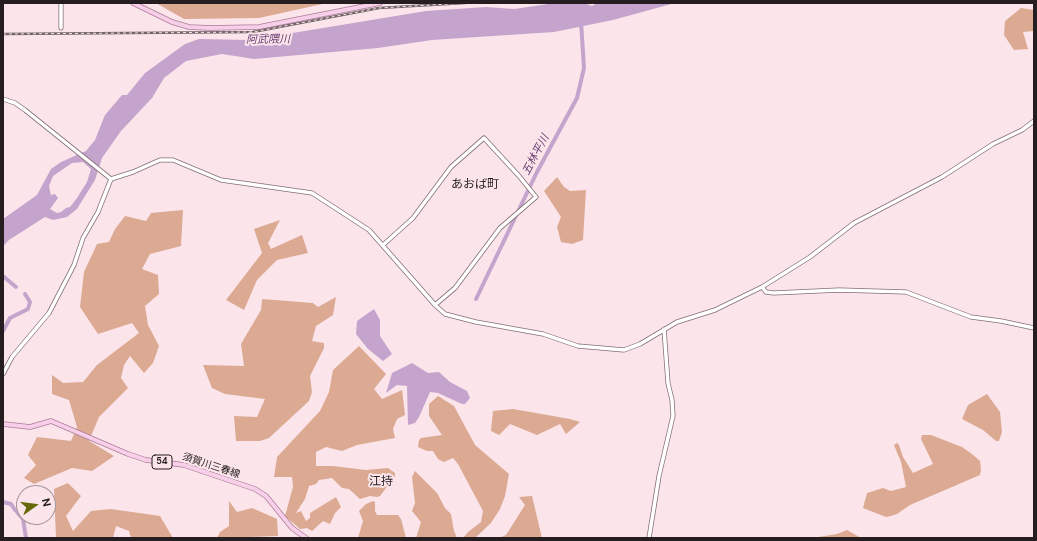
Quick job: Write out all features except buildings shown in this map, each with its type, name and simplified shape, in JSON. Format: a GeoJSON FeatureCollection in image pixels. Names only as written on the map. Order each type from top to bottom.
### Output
{"type":"FeatureCollection","features":[{"type":"Feature","properties":{"kind":"main road"},"geometry":{"type":"LineString","coordinates":[[133,3],[172,22],[189,27],[210,28],[259,27],[380,3]]}},
{"type":"Feature","properties":{"kind":"main road","name":"須賀川三春線"},"geometry":{"type":"LineString","coordinates":[[3,424],[30,427],[51,421],[128,454],[146,460],[184,464],[255,489],[266,496],[292,528],[306,538]]}},
{"type":"Feature","properties":{"kind":"street"},"geometry":{"type":"LineString","coordinates":[[61,3],[61,28]]}},
{"type":"Feature","properties":{"kind":"street"},"geometry":{"type":"LineString","coordinates":[[3,99],[20,107],[111,179]]}},
{"type":"Feature","properties":{"kind":"street"},"geometry":{"type":"LineString","coordinates":[[111,179],[133,172],[155,161],[165,159],[181,163],[221,180],[307,191],[321,198],[338,212],[362,224],[383,245],[435,305],[445,314],[457,318],[543,334],[570,344],[588,348],[627,350],[682,320],[714,310],[762,287],[810,257],[854,223],[942,177],[993,144],[1022,130],[1034,121]]}},
{"type":"Feature","properties":{"kind":"street"},"geometry":{"type":"LineString","coordinates":[[383,245],[413,218],[451,167],[484,138],[519,176],[536,197],[500,228],[455,288],[435,305]]}},
{"type":"Feature","properties":{"kind":"street"},"geometry":{"type":"LineString","coordinates":[[3,374],[16,351],[49,314],[74,265],[83,238],[98,212],[111,179]]}},
{"type":"Feature","properties":{"kind":"street"},"geometry":{"type":"LineString","coordinates":[[762,287],[766,292],[774,293],[839,290],[906,292],[971,317],[1001,321],[1034,328]]}},
{"type":"Feature","properties":{"kind":"street"},"geometry":{"type":"LineString","coordinates":[[649,538],[659,476],[673,416],[672,400],[668,383],[664,330]]}},
{"type":"Feature","properties":{"kind":"shaded area"},"geometry":{"type":"Polygon","coordinates":[[[156,3],[327,3],[259,18],[184,19],[156,3]]]}},
{"type":"Feature","properties":{"kind":"shaded area"},"geometry":{"type":"Polygon","coordinates":[[[1021,8],[1034,10],[1034,31],[1023,32],[1028,49],[1014,50],[1004,35],[1005,21],[1021,8]]]}},
{"type":"Feature","properties":{"kind":"shaded area"},"geometry":{"type":"Polygon","coordinates":[[[557,177],[564,187],[570,191],[586,190],[583,240],[572,244],[561,242],[557,227],[561,217],[544,191],[557,177]]]}},
{"type":"Feature","properties":{"kind":"shaded area"},"geometry":{"type":"Polygon","coordinates":[[[183,210],[181,246],[150,254],[142,269],[158,275],[159,294],[145,306],[148,325],[159,346],[153,363],[144,373],[130,356],[124,365],[121,378],[128,388],[99,417],[89,441],[114,456],[92,471],[72,468],[34,484],[24,478],[36,465],[28,455],[37,437],[71,441],[77,427],[69,400],[52,394],[52,375],[63,383],[83,382],[97,365],[139,333],[132,323],[98,334],[80,307],[84,272],[97,244],[109,242],[115,229],[125,216],[146,221],[151,213],[183,210]]]}},
{"type":"Feature","properties":{"kind":"shaded area"},"geometry":{"type":"Polygon","coordinates":[[[280,220],[268,243],[271,249],[302,235],[308,253],[277,260],[257,280],[244,310],[226,300],[262,253],[254,229],[280,220]]]}},
{"type":"Feature","properties":{"kind":"shaded area"},"geometry":{"type":"Polygon","coordinates":[[[336,297],[333,315],[316,326],[312,341],[324,343],[324,348],[310,376],[312,392],[309,401],[269,438],[260,441],[236,441],[234,416],[257,417],[265,399],[225,394],[212,388],[203,365],[244,366],[241,344],[261,310],[262,299],[313,303],[318,307],[336,297]]]}},
{"type":"Feature","properties":{"kind":"shaded area"},"geometry":{"type":"Polygon","coordinates":[[[359,346],[386,374],[374,389],[382,399],[402,390],[405,415],[397,419],[393,429],[395,438],[357,445],[342,451],[326,447],[316,452],[316,466],[333,466],[366,470],[388,468],[395,473],[395,476],[380,496],[370,496],[360,499],[349,489],[342,488],[332,478],[319,480],[316,484],[309,486],[305,499],[296,513],[301,511],[306,521],[310,518],[310,513],[336,497],[341,507],[335,513],[330,524],[323,521],[312,531],[307,528],[300,529],[285,516],[293,487],[292,477],[274,477],[277,457],[320,411],[329,392],[333,370],[359,346]]]}},
{"type":"Feature","properties":{"kind":"shaded area"},"geometry":{"type":"Polygon","coordinates":[[[987,394],[1000,412],[1002,432],[999,441],[996,441],[983,430],[962,419],[968,405],[987,394]]]}},
{"type":"Feature","properties":{"kind":"shaded area"},"geometry":{"type":"Polygon","coordinates":[[[438,396],[454,406],[475,445],[509,474],[505,496],[500,509],[491,523],[475,538],[463,538],[481,522],[483,511],[458,464],[453,458],[444,462],[438,459],[433,451],[427,451],[418,447],[419,440],[421,438],[442,435],[429,416],[429,404],[438,396]]]}},
{"type":"Feature","properties":{"kind":"shaded area"},"geometry":{"type":"Polygon","coordinates":[[[513,409],[580,422],[566,434],[560,424],[537,435],[510,424],[499,435],[491,431],[493,411],[513,409]]]}},
{"type":"Feature","properties":{"kind":"shaded area"},"geometry":{"type":"Polygon","coordinates":[[[922,435],[931,435],[962,447],[980,461],[980,475],[910,505],[897,514],[891,516],[886,517],[863,508],[867,493],[883,488],[891,491],[906,487],[901,462],[894,445],[897,443],[903,457],[913,473],[933,464],[921,439],[922,435]]]}},
{"type":"Feature","properties":{"kind":"shaded area"},"geometry":{"type":"Polygon","coordinates":[[[415,471],[437,493],[445,508],[451,514],[454,531],[457,538],[416,538],[421,522],[412,511],[415,503],[412,477],[415,471]]]}},
{"type":"Feature","properties":{"kind":"shaded area"},"geometry":{"type":"Polygon","coordinates":[[[68,483],[81,496],[66,516],[73,531],[91,511],[111,509],[160,516],[173,538],[131,538],[129,531],[116,526],[113,538],[56,538],[56,488],[68,483]]]}},
{"type":"Feature","properties":{"kind":"shaded area"},"geometry":{"type":"Polygon","coordinates":[[[532,496],[542,538],[499,538],[506,535],[525,505],[519,497],[532,496]]]}},
{"type":"Feature","properties":{"kind":"shaded area"},"geometry":{"type":"Polygon","coordinates":[[[229,501],[237,512],[252,508],[277,519],[278,536],[217,538],[220,532],[229,526],[229,501]]]}},
{"type":"Feature","properties":{"kind":"shaded area"},"geometry":{"type":"Polygon","coordinates":[[[373,501],[375,502],[375,511],[377,515],[398,515],[401,519],[406,538],[358,538],[363,521],[359,511],[366,504],[373,501]]]}},
{"type":"Feature","properties":{"kind":"shaded area"},"geometry":{"type":"Polygon","coordinates":[[[847,530],[861,538],[812,538],[837,534],[847,530]]]}},
{"type":"Feature","properties":{"kind":"water","name":"阿武隈川"},"geometry":{"type":"Polygon","coordinates":[[[555,3],[584,3],[592,6],[597,3],[675,3],[613,20],[554,32],[432,40],[378,48],[254,59],[222,54],[186,61],[164,78],[152,98],[121,131],[102,158],[95,180],[77,209],[67,217],[53,220],[45,217],[9,240],[3,246],[3,219],[37,195],[51,169],[61,162],[86,151],[95,140],[105,115],[122,95],[127,95],[145,73],[185,44],[199,39],[250,40],[426,11],[486,7],[514,9],[555,3]],[[83,162],[72,163],[53,176],[49,186],[50,191],[51,195],[55,194],[58,198],[50,209],[57,213],[70,207],[87,182],[91,169],[83,162]]]}},
{"type":"Feature","properties":{"kind":"water"},"geometry":{"type":"Polygon","coordinates":[[[374,309],[380,320],[380,336],[392,354],[383,361],[368,349],[356,334],[357,321],[374,309]]]}},
{"type":"Feature","properties":{"kind":"water"},"geometry":{"type":"Polygon","coordinates":[[[412,363],[428,373],[439,372],[450,382],[467,391],[470,398],[465,404],[462,404],[438,393],[430,392],[415,423],[408,425],[407,386],[397,385],[386,393],[392,373],[412,363]]]}},
{"type":"Feature","properties":{"kind":"waterway","name":"五林平川"},"geometry":{"type":"LineString","coordinates":[[476,299],[537,172],[577,98],[584,68],[581,22]]}},
{"type":"Feature","properties":{"kind":"waterway"},"geometry":{"type":"LineString","coordinates":[[3,276],[16,287]]}},
{"type":"Feature","properties":{"kind":"waterway"},"geometry":{"type":"LineString","coordinates":[[3,331],[10,318],[28,309],[30,302],[25,294]]}},
{"type":"Feature","properties":{"kind":"waterway"},"geometry":{"type":"LineString","coordinates":[[3,502],[11,504],[15,510]]}},
{"type":"Feature","properties":{"kind":"waterway"},"geometry":{"type":"LineString","coordinates":[[24,525],[26,538]]}},
{"type":"Feature","properties":{"kind":"railway"},"geometry":{"type":"LineString","coordinates":[[3,34],[253,32],[379,8],[465,3]]}},
{"type":"Feature","properties":{"kind":"district","name":"あおば町"},"geometry":{"type":"Point","coordinates":[475,185]}},
{"type":"Feature","properties":{"kind":"district","name":"江持"},"geometry":{"type":"Point","coordinates":[381,482]}}]}
